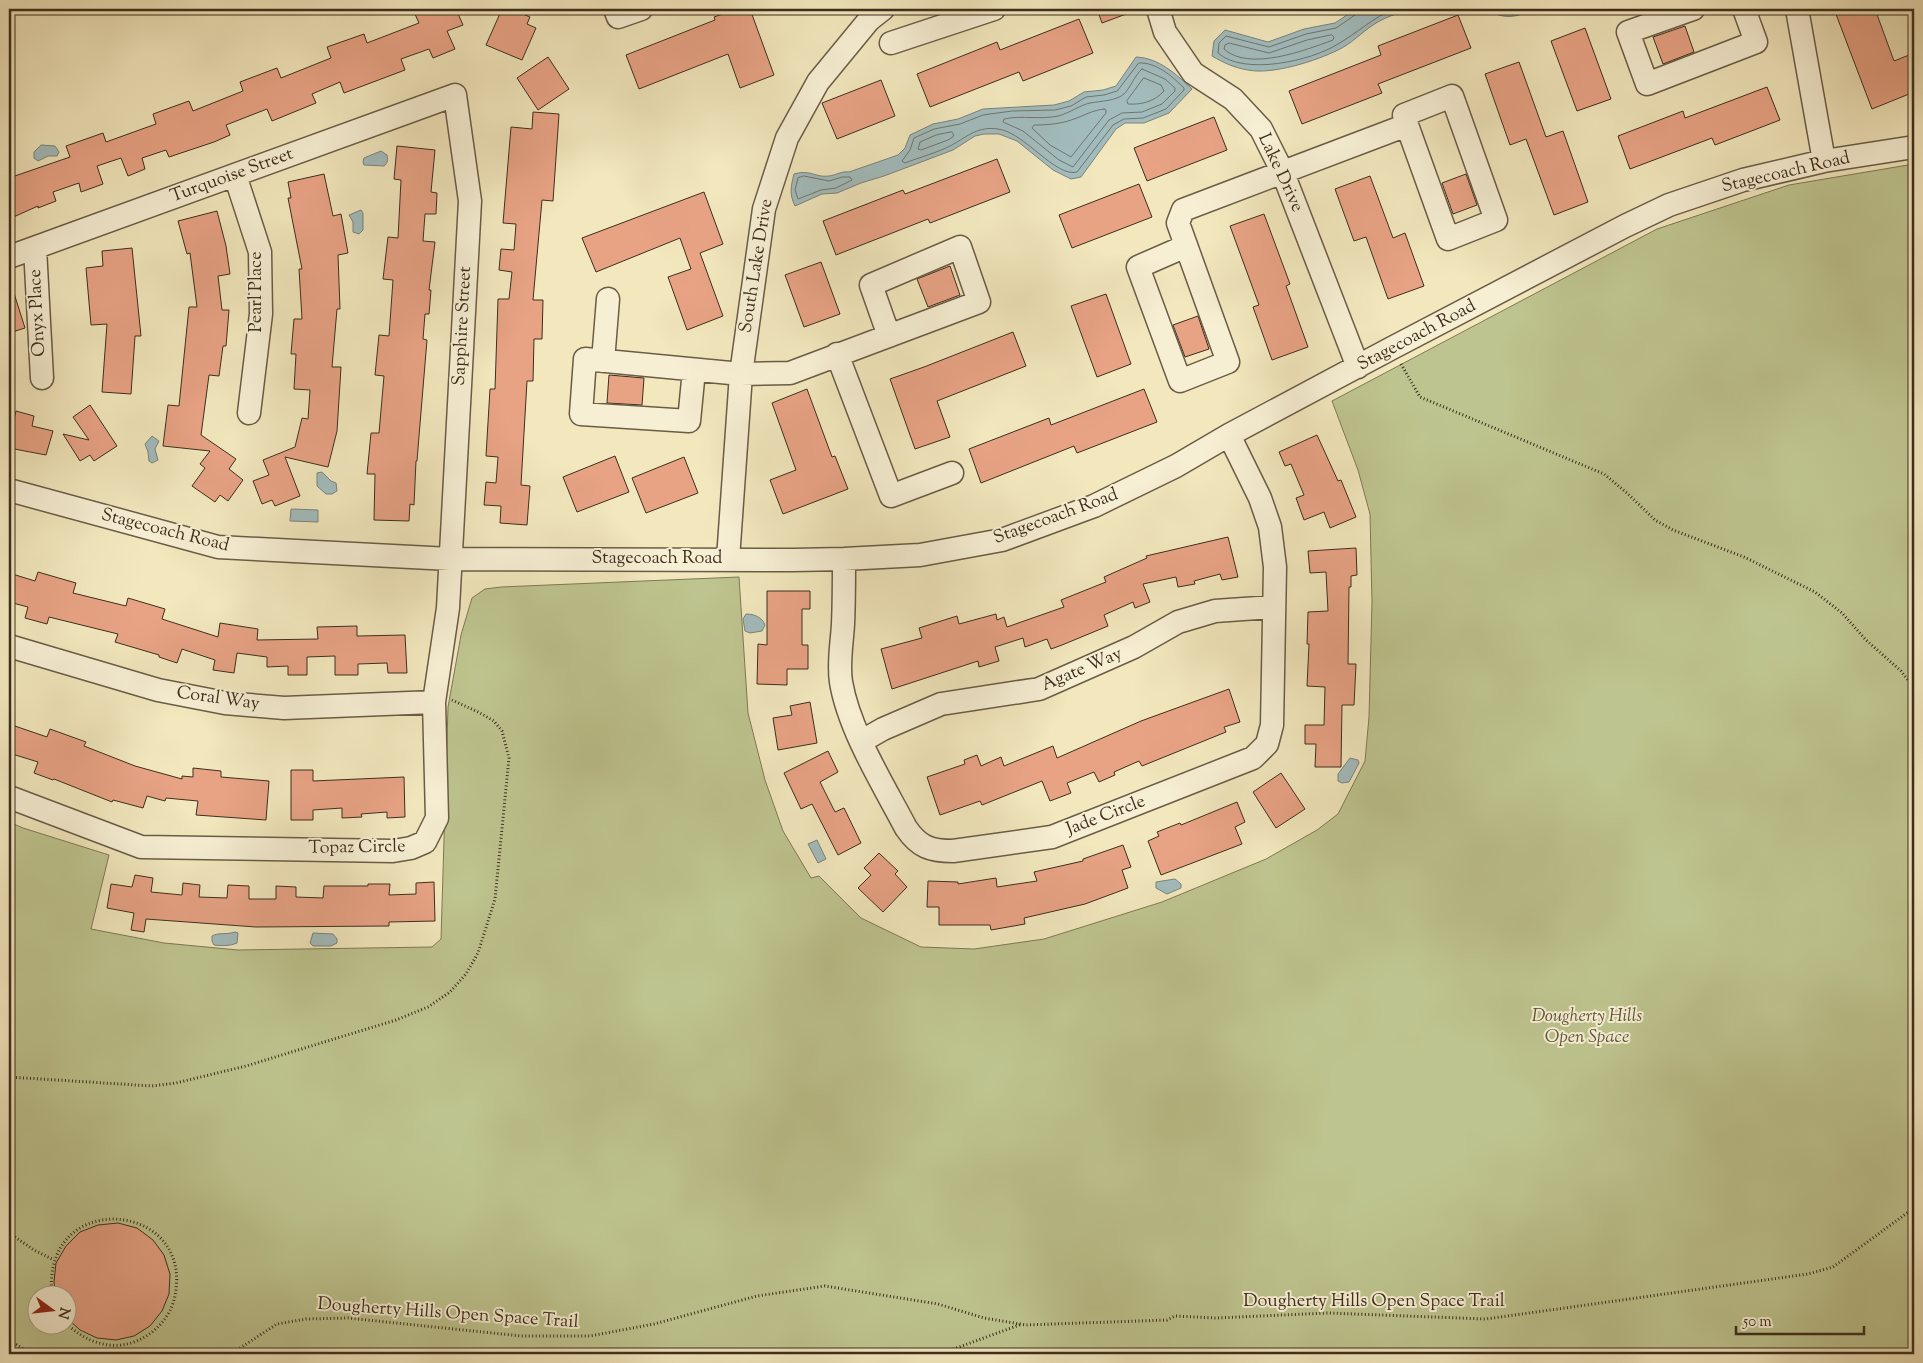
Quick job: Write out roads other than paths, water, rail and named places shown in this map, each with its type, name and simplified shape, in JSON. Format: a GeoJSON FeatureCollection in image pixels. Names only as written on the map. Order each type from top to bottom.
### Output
{"type":"FeatureCollection","features":[{"type":"Feature","properties":{"kind":"street"},"geometry":{"type":"LineString","coordinates":[[615,9],[618,17],[640,9]]}},
{"type":"Feature","properties":{"kind":"street","name":"South Lake Drive"},"geometry":{"type":"LineString","coordinates":[[728,559],[741,374],[764,208],[786,138],[818,82],[869,20],[883,9]]}},
{"type":"Feature","properties":{"kind":"street","name":"Lake Drive"},"geometry":{"type":"LineString","coordinates":[[1158,9],[1166,32],[1192,73],[1233,99],[1261,129],[1283,173],[1358,367]]}},
{"type":"Feature","properties":{"kind":"street"},"geometry":{"type":"LineString","coordinates":[[1693,9],[1628,32],[1647,84],[1756,42],[1744,9]]}},
{"type":"Feature","properties":{"kind":"street"},"geometry":{"type":"LineString","coordinates":[[1797,9],[1824,161]]}},
{"type":"Feature","properties":{"kind":"street"},"geometry":{"type":"LineString","coordinates":[[891,43],[990,10]]}},
{"type":"Feature","properties":{"kind":"street","name":"Turquoise Street"},"geometry":{"type":"LineString","coordinates":[[9,257],[455,95]]}},
{"type":"Feature","properties":{"kind":"street","name":"Sapphire Street"},"geometry":{"type":"LineString","coordinates":[[450,559],[470,201],[455,95]]}},
{"type":"Feature","properties":{"kind":"street"},"geometry":{"type":"LineString","coordinates":[[1452,96],[1496,220],[1448,238],[1408,125],[1404,115],[1452,96]]}},
{"type":"Feature","properties":{"kind":"street"},"geometry":{"type":"LineString","coordinates":[[1186,246],[1138,267],[1180,381],[1228,362],[1178,223],[1183,210],[1408,125]]}},
{"type":"Feature","properties":{"kind":"street","name":"Stagecoach Road"},"geometry":{"type":"LineString","coordinates":[[9,490],[218,548],[450,559],[844,559],[920,555],[1002,540],[1094,506],[1176,466],[1229,435],[1392,348],[1670,205],[1743,180],[1824,161],[1914,147]]}},
{"type":"Feature","properties":{"kind":"street","name":"Pearl Place"},"geometry":{"type":"LineString","coordinates":[[235,175],[260,252],[261,314],[249,413]]}},
{"type":"Feature","properties":{"kind":"street","name":"Onyx Place"},"geometry":{"type":"LineString","coordinates":[[34,248],[42,378]]}},
{"type":"Feature","properties":{"kind":"street"},"geometry":{"type":"LineString","coordinates":[[694,370],[689,421],[581,414],[585,359],[741,374],[790,373],[838,354],[889,336],[979,302],[960,248],[871,285],[889,336]]}},
{"type":"Feature","properties":{"kind":"street"},"geometry":{"type":"LineString","coordinates":[[603,361],[608,299]]}},
{"type":"Feature","properties":{"kind":"street"},"geometry":{"type":"LineString","coordinates":[[838,354],[891,496],[952,473]]}},
{"type":"Feature","properties":{"kind":"street","name":"Jade Circle"},"geometry":{"type":"LineString","coordinates":[[844,559],[843,625],[840,655],[841,680],[846,706],[906,828],[914,840],[923,846],[938,851],[953,851],[1052,837],[1253,758],[1267,744],[1272,725],[1275,567],[1270,527],[1260,498],[1229,435]]}},
{"type":"Feature","properties":{"kind":"street","name":"Topaz Circle"},"geometry":{"type":"LineString","coordinates":[[9,797],[141,847],[392,851],[410,848],[426,842],[437,818],[434,702],[448,608],[450,559]]}},
{"type":"Feature","properties":{"kind":"street","name":"Agate Way"},"geometry":{"type":"LineString","coordinates":[[862,741],[883,729],[941,704],[1039,689],[1134,647],[1178,622],[1215,611],[1273,607]]}},
{"type":"Feature","properties":{"kind":"street","name":"Coral Way"},"geometry":{"type":"LineString","coordinates":[[9,646],[158,690],[225,703],[284,708],[434,702]]}},
{"type":"Feature","properties":{"kind":"water"},"geometry":{"type":"Polygon","coordinates":[[[1356,9],[1412,9],[1378,22],[1338,50],[1294,66],[1269,71],[1248,70],[1230,65],[1212,56],[1214,41],[1225,30],[1268,42],[1304,29],[1335,23],[1356,9]]]}},
{"type":"Feature","properties":{"kind":"water"},"geometry":{"type":"Polygon","coordinates":[[[1489,9],[1531,9],[1515,16],[1504,16],[1493,13],[1489,9]]]}},
{"type":"Feature","properties":{"kind":"water"},"geometry":{"type":"Polygon","coordinates":[[[1136,57],[1152,60],[1160,64],[1192,89],[1169,113],[1144,123],[1125,123],[1116,129],[1081,177],[1071,179],[1053,170],[1017,141],[999,134],[984,134],[975,136],[953,150],[837,193],[822,194],[795,206],[793,202],[791,190],[794,174],[804,172],[832,176],[849,172],[898,155],[905,148],[910,135],[933,124],[958,119],[983,109],[1054,105],[1069,101],[1084,92],[1103,90],[1116,86],[1136,57]]]}},
{"type":"Feature","properties":{"kind":"water"},"geometry":{"type":"Polygon","coordinates":[[[41,145],[55,146],[59,152],[57,156],[48,156],[38,161],[34,158],[34,152],[41,145]]]}},
{"type":"Feature","properties":{"kind":"water"},"geometry":{"type":"Polygon","coordinates":[[[381,151],[387,155],[388,159],[384,166],[364,165],[364,158],[381,151]]]}},
{"type":"Feature","properties":{"kind":"water"},"geometry":{"type":"Polygon","coordinates":[[[361,210],[363,213],[363,230],[359,234],[353,232],[353,222],[349,215],[361,210]]]}},
{"type":"Feature","properties":{"kind":"water"},"geometry":{"type":"Polygon","coordinates":[[[152,436],[159,441],[155,449],[158,460],[152,463],[149,461],[145,444],[152,436]]]}},
{"type":"Feature","properties":{"kind":"water"},"geometry":{"type":"Polygon","coordinates":[[[322,472],[331,481],[336,483],[337,491],[332,494],[326,494],[317,486],[317,473],[322,472]]]}},
{"type":"Feature","properties":{"kind":"water"},"geometry":{"type":"Polygon","coordinates":[[[291,509],[318,510],[318,522],[290,521],[291,509]]]}},
{"type":"Feature","properties":{"kind":"water"},"geometry":{"type":"Polygon","coordinates":[[[746,614],[755,615],[762,620],[765,625],[762,631],[750,633],[745,631],[743,619],[746,614]]]}},
{"type":"Feature","properties":{"kind":"water"},"geometry":{"type":"Polygon","coordinates":[[[1350,758],[1358,760],[1359,763],[1349,782],[1342,783],[1338,781],[1338,774],[1350,758]]]}},
{"type":"Feature","properties":{"kind":"water"},"geometry":{"type":"Polygon","coordinates":[[[817,840],[826,859],[818,863],[808,844],[817,840]]]}},
{"type":"Feature","properties":{"kind":"water"},"geometry":{"type":"Polygon","coordinates":[[[1175,879],[1181,884],[1181,888],[1167,894],[1156,888],[1156,882],[1175,879]]]}},
{"type":"Feature","properties":{"kind":"water"},"geometry":{"type":"Polygon","coordinates":[[[238,933],[237,943],[232,945],[214,945],[212,941],[212,936],[217,934],[238,933]]]}},
{"type":"Feature","properties":{"kind":"water"},"geometry":{"type":"Polygon","coordinates":[[[313,933],[333,934],[337,939],[337,943],[331,946],[313,946],[310,943],[313,933]]]}},
{"type":"Feature","properties":{"kind":"park label","name":"Dougherty Hills Open Space"},"geometry":{"type":"Point","coordinates":[1587,1027]}}]}
